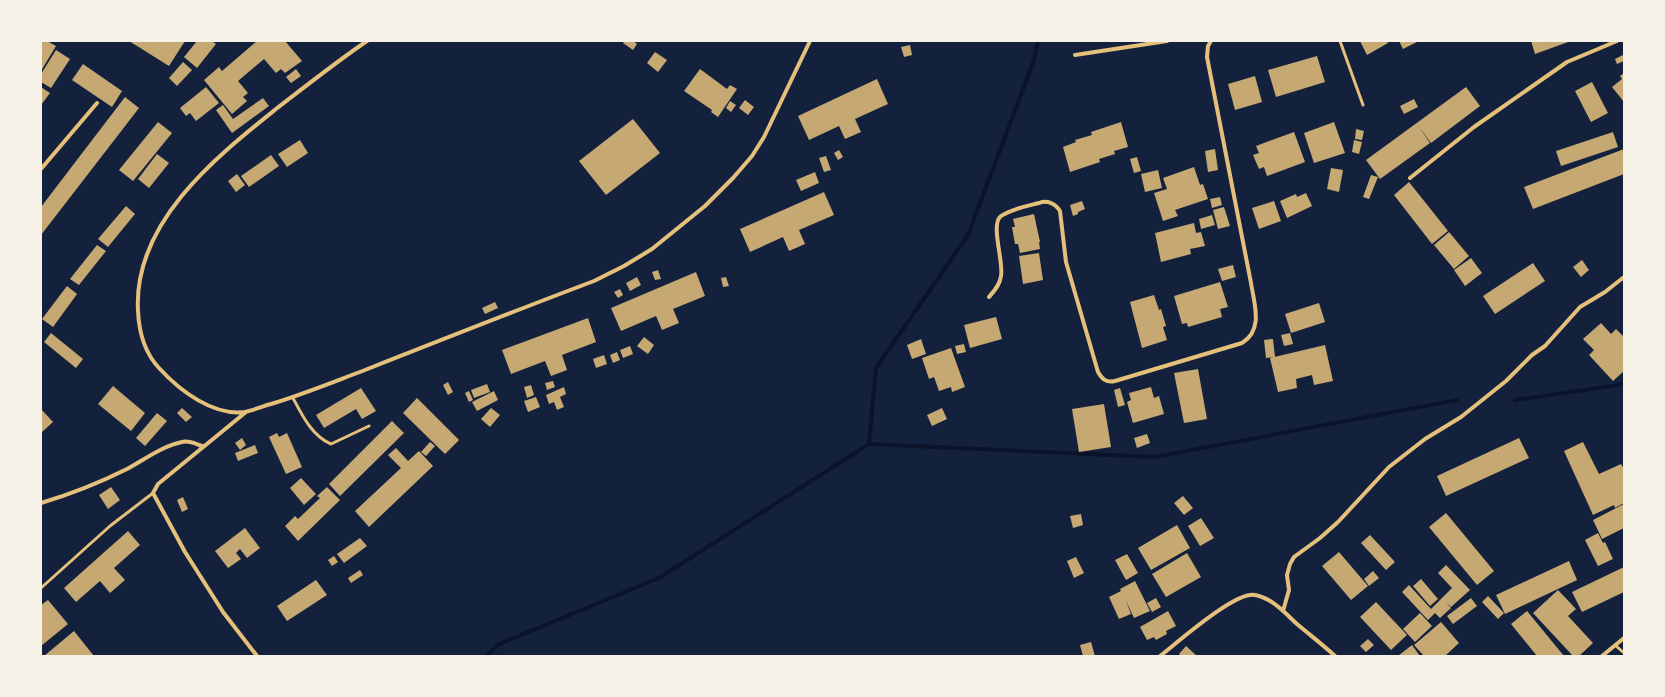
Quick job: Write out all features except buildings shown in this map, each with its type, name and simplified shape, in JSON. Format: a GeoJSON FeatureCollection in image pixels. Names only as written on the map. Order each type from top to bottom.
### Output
{"type":"FeatureCollection","features":[{"type":"Feature","properties":{"kind":"street"},"geometry":{"type":"LineString","coordinates":[[367,41],[303,88],[237,140],[190,185],[169,211],[155,235],[140,278],[137,300],[139,328],[145,348],[153,362],[172,382],[197,400],[226,411],[246,412],[304,395],[594,281],[624,266],[652,249],[705,206],[752,156],[764,137],[810,41]]}},
{"type":"Feature","properties":{"kind":"street"},"geometry":{"type":"LineString","coordinates":[[1074,55],[1167,41]]}},
{"type":"Feature","properties":{"kind":"street"},"geometry":{"type":"LineString","coordinates":[[989,297],[999,284],[1001,275],[1002,262],[996,227],[1000,216],[1008,212],[1043,202],[1049,202],[1057,206],[1060,211],[1066,262],[1098,372],[1104,380],[1109,382],[1122,379],[1242,343],[1250,336],[1254,330],[1257,320],[1207,57],[1208,46],[1211,41]]}},
{"type":"Feature","properties":{"kind":"street"},"geometry":{"type":"LineString","coordinates":[[1410,178],[1474,127],[1567,62],[1617,41]]}},
{"type":"Feature","properties":{"kind":"street"},"geometry":{"type":"LineString","coordinates":[[41,168],[97,103]]}},
{"type":"Feature","properties":{"kind":"street"},"geometry":{"type":"LineString","coordinates":[[1283,611],[1288,590],[1287,575],[1294,556],[1320,538],[1338,522],[1389,467],[1425,439],[1461,417],[1506,381],[1532,355],[1546,346],[1580,307],[1605,292],[1624,276]]}},
{"type":"Feature","properties":{"kind":"street"},"geometry":{"type":"LineString","coordinates":[[246,412],[202,446],[158,484],[153,493],[186,552],[223,612],[257,656]]}},
{"type":"Feature","properties":{"kind":"street"},"geometry":{"type":"LineString","coordinates":[[41,503],[82,490],[183,441],[202,446]]}},
{"type":"Feature","properties":{"kind":"street"},"geometry":{"type":"LineString","coordinates":[[1160,656],[1226,605],[1245,596],[1254,595],[1269,601],[1283,611],[1335,656]]}},
{"type":"Feature","properties":{"kind":"street"},"geometry":{"type":"LineString","coordinates":[[1602,656],[1624,638]]}},
{"type":"Feature","properties":{"kind":"lane"},"geometry":{"type":"LineString","coordinates":[[1340,41],[1363,104]]}},
{"type":"Feature","properties":{"kind":"lane"},"geometry":{"type":"LineString","coordinates":[[293,398],[307,423],[321,438],[331,444],[369,426]]}},
{"type":"Feature","properties":{"kind":"lane"},"geometry":{"type":"LineString","coordinates":[[41,588],[110,526],[153,493]]}},
{"type":"Feature","properties":{"kind":"lane"},"geometry":{"type":"LineString","coordinates":[[1615,645],[1624,653]]}},
{"type":"Feature","properties":{"kind":"waterway"},"geometry":{"type":"LineString","coordinates":[[869,444],[876,368],[968,235],[1033,63],[1038,41]]}},
{"type":"Feature","properties":{"kind":"waterway"},"geometry":{"type":"LineString","coordinates":[[1515,400],[1619,385],[1624,383]]}},
{"type":"Feature","properties":{"kind":"waterway"},"geometry":{"type":"LineString","coordinates":[[869,444],[1155,457],[1457,400]]}},
{"type":"Feature","properties":{"kind":"waterway"},"geometry":{"type":"LineString","coordinates":[[487,656],[497,645],[659,578],[869,444]]}}]}
